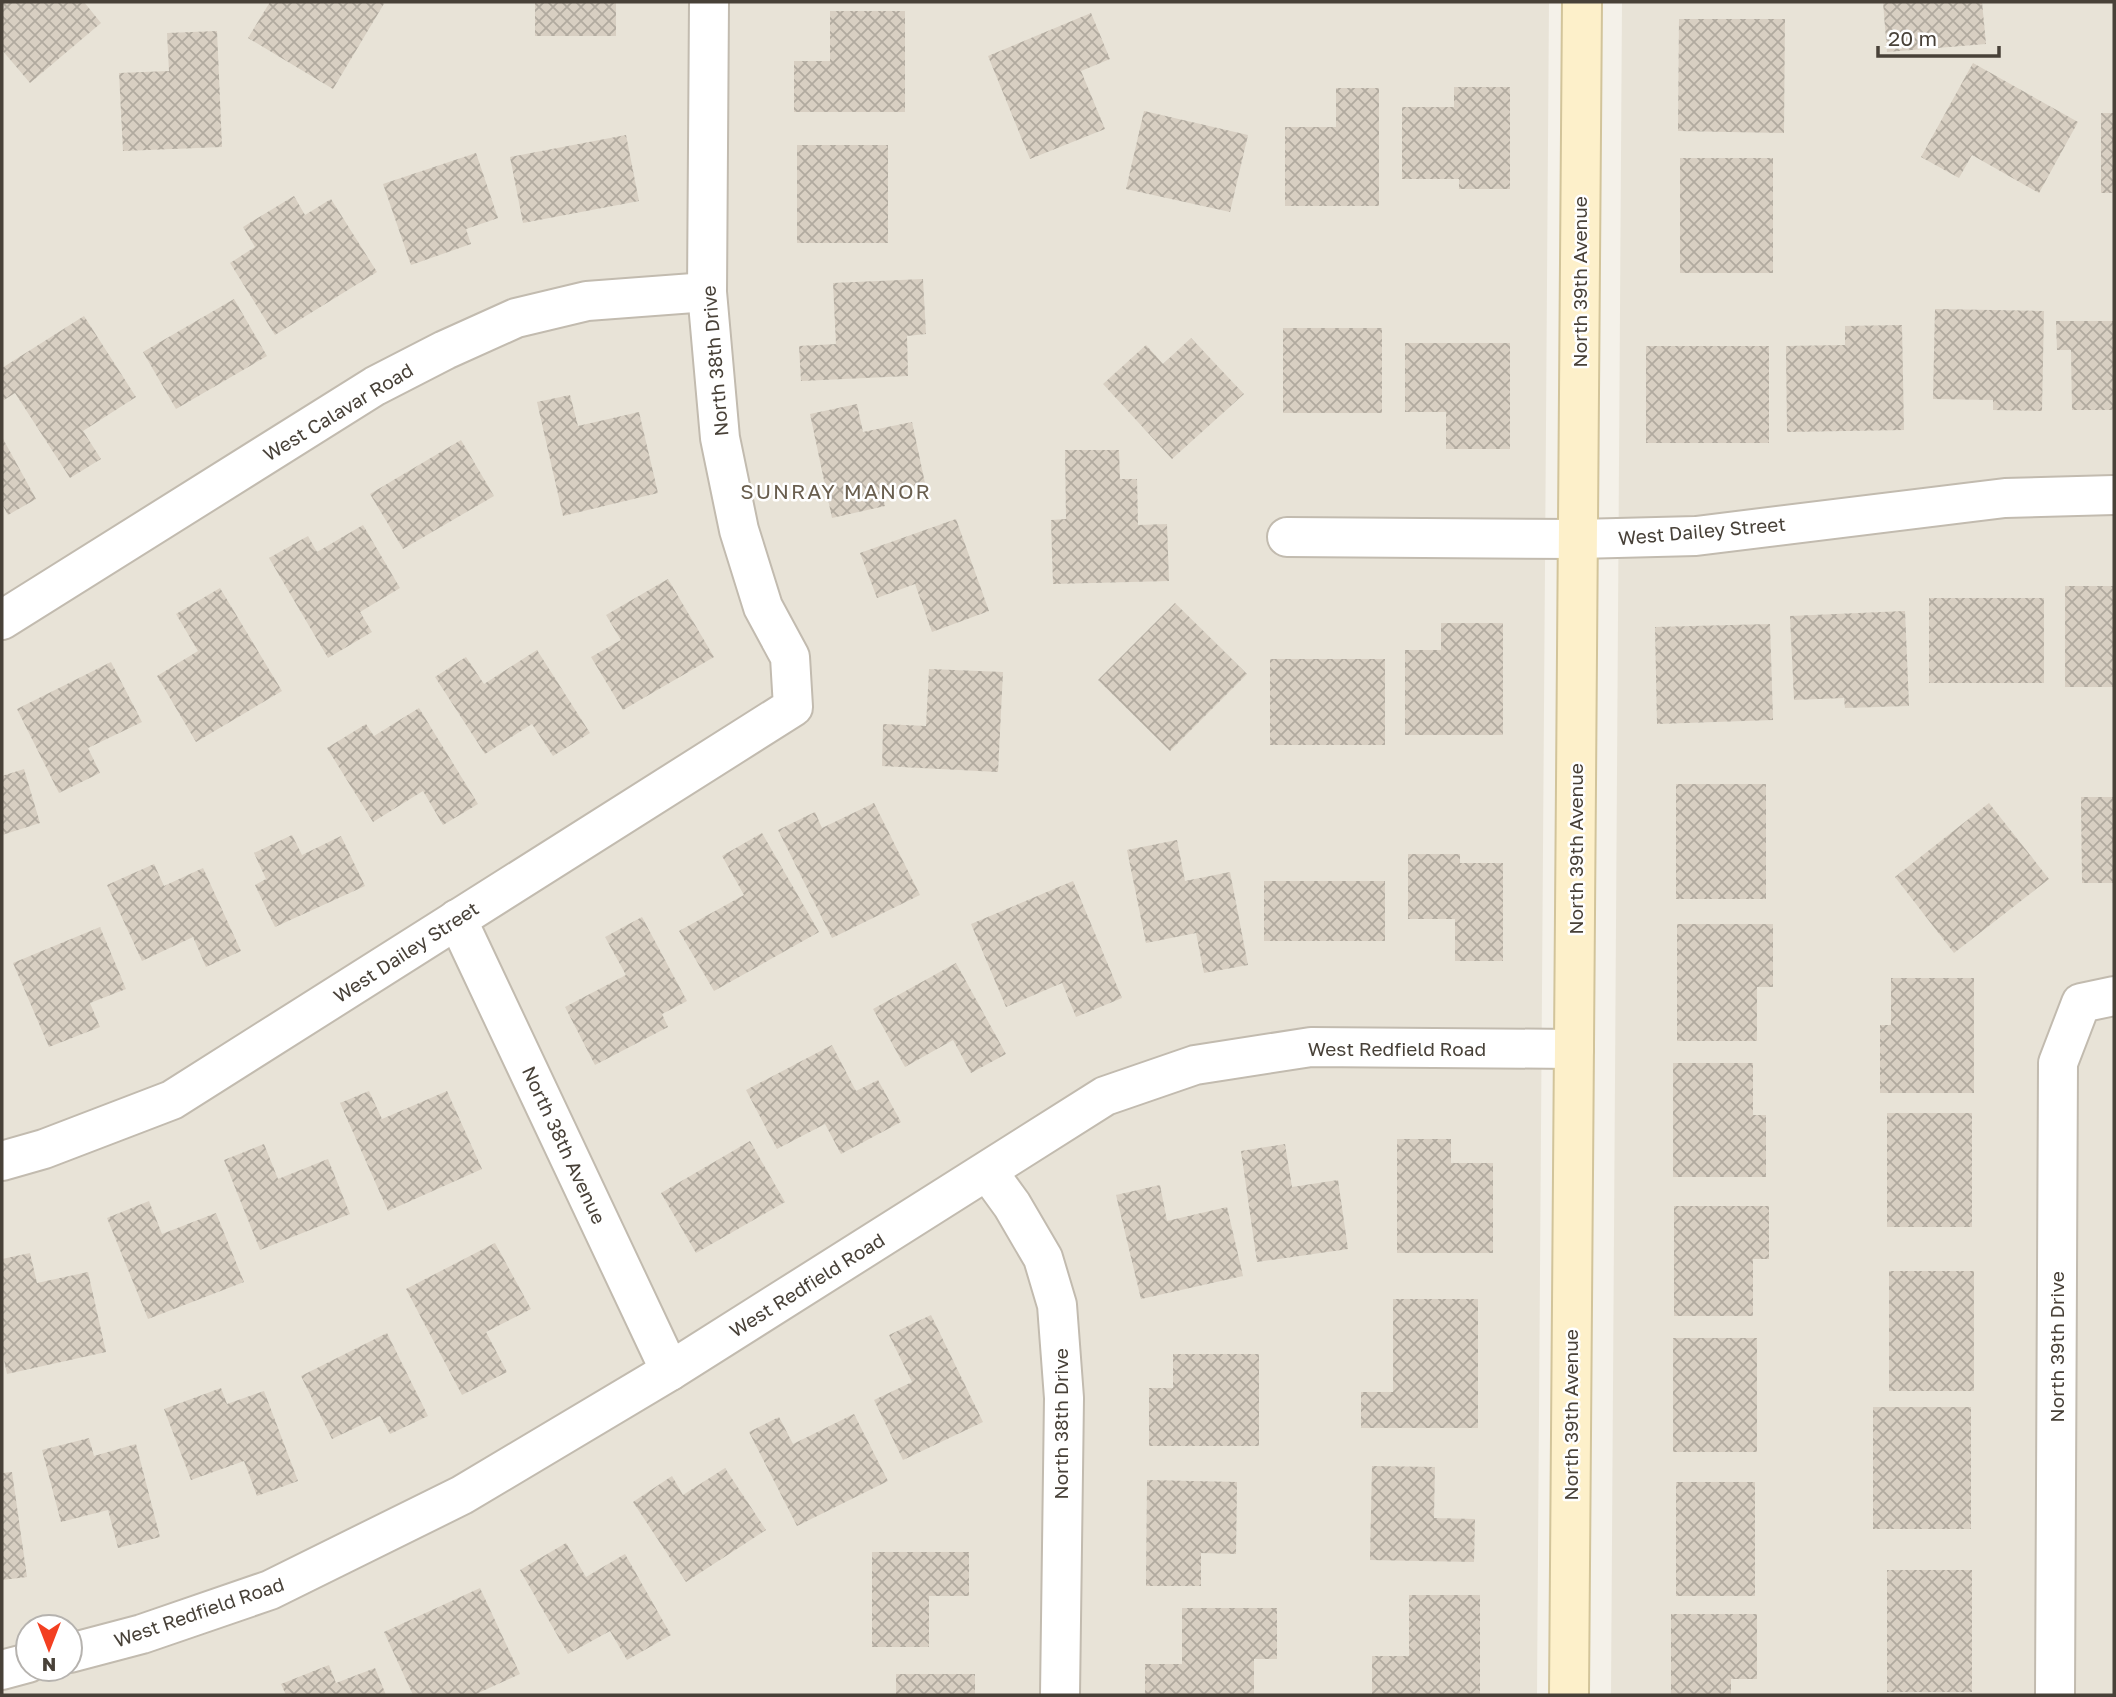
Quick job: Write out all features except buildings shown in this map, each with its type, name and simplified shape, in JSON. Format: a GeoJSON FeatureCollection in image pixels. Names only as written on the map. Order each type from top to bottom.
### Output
{"type":"FeatureCollection","features":[{"type":"Feature","properties":{"kind":"street","name":"North 38th Drive"},"geometry":{"type":"LineString","coordinates":[[709,2],[708,292],[720,438],[739,530],[763,607],[790,657],[793,707]]}},
{"type":"Feature","properties":{"kind":"street","name":"North 39th Avenue"},"geometry":{"type":"LineString","coordinates":[[1569,1695],[1581,2]]}},
{"type":"Feature","properties":{"kind":"street","name":"West Calavar Road"},"geometry":{"type":"LineString","coordinates":[[2,620],[375,386],[444,349],[516,318],[587,302],[708,292]]}},
{"type":"Feature","properties":{"kind":"street","name":"West Dailey Street"},"geometry":{"type":"LineString","coordinates":[[1287,537],[1578,539],[1696,536],[2005,498],[2114,495]]}},
{"type":"Feature","properties":{"kind":"street","name":"West Dailey Street"},"geometry":{"type":"LineString","coordinates":[[2,1161],[172,1100],[793,707]]}},
{"type":"Feature","properties":{"kind":"street","name":"North 38th Avenue"},"geometry":{"type":"LineString","coordinates":[[457,919],[670,1371]]}},
{"type":"Feature","properties":{"kind":"street","name":"North 39th Drive"},"geometry":{"type":"LineString","coordinates":[[2055,1695],[2058,1063],[2097,1000]]}},
{"type":"Feature","properties":{"kind":"street","name":"West Redfield Road"},"geometry":{"type":"LineString","coordinates":[[84,1649],[142,1634],[270,1590],[463,1495],[670,1371],[1105,1096],[1195,1065],[1311,1047],[1574,1049]]}},
{"type":"Feature","properties":{"kind":"street","name":"North 38th Drive"},"geometry":{"type":"LineString","coordinates":[[988,1172],[1012,1205],[1043,1258],[1057,1305],[1064,1398],[1060,1695]]}},
{"type":"Feature","properties":{"kind":"shaded area"},"geometry":{"type":"Polygon","coordinates":[[[2,2],[1549,2],[1537,1695],[2,1695],[2,2]]]}},
{"type":"Feature","properties":{"kind":"shaded area"},"geometry":{"type":"Polygon","coordinates":[[[1622,2],[2114,2],[2114,1695],[1611,1695],[1622,2]]]}},
{"type":"Feature","properties":{"kind":"district","name":"SUNRAY MANOR"},"geometry":{"type":"Point","coordinates":[836,492]}}]}
